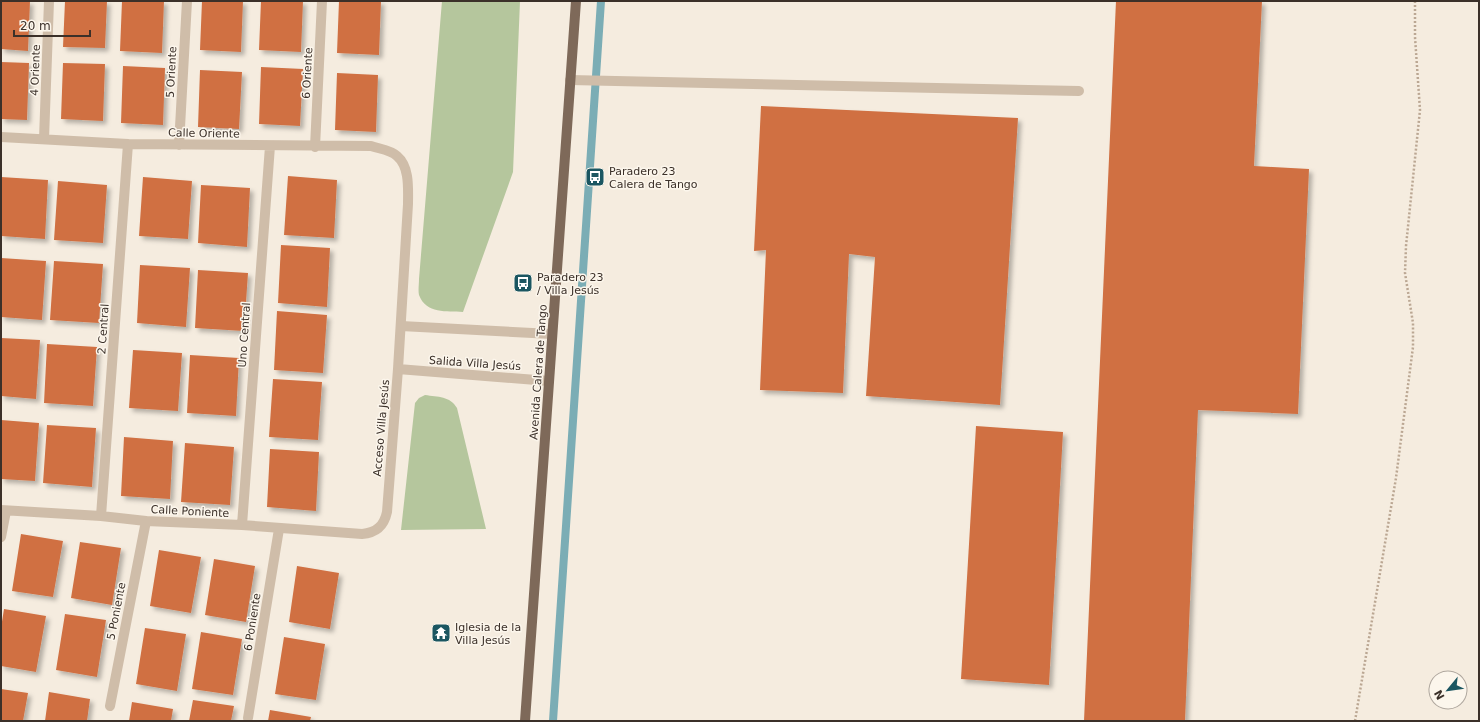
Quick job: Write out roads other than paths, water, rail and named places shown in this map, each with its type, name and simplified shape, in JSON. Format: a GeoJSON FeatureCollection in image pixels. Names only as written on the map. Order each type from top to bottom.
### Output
{"type":"FeatureCollection","features":[{"type":"Feature","properties":{"kind":"main road","name":"Avenida Calera de Tango"},"geometry":{"type":"LineString","coordinates":[[525,721],[576,1]]}},
{"type":"Feature","properties":{"kind":"street","name":"4 Oriente"},"geometry":{"type":"LineString","coordinates":[[44,139],[49,1]]}},
{"type":"Feature","properties":{"kind":"street","name":"5 Oriente"},"geometry":{"type":"LineString","coordinates":[[180,145],[187,1]]}},
{"type":"Feature","properties":{"kind":"street","name":"6 Oriente"},"geometry":{"type":"LineString","coordinates":[[315,147],[322,1]]}},
{"type":"Feature","properties":{"kind":"street"},"geometry":{"type":"LineString","coordinates":[[570,80],[1079,91]]}},
{"type":"Feature","properties":{"kind":"street","name":"Calle Oriente"},"geometry":{"type":"LineString","coordinates":[[1,138],[128,144],[315,147],[371,146],[394,154],[402,162]]}},
{"type":"Feature","properties":{"kind":"street","name":"2 Central"},"geometry":{"type":"LineString","coordinates":[[101,516],[128,144]]}},
{"type":"Feature","properties":{"kind":"street","name":"Uno Central"},"geometry":{"type":"LineString","coordinates":[[242,525],[270,146]]}},
{"type":"Feature","properties":{"kind":"street","name":"Acceso Villa Jesús"},"geometry":{"type":"LineString","coordinates":[[377,530],[382,526],[387,512],[401,326],[408,204],[408,183],[402,162]]}},
{"type":"Feature","properties":{"kind":"street"},"geometry":{"type":"LineString","coordinates":[[401,326],[552,334]]}},
{"type":"Feature","properties":{"kind":"street","name":"Salida Villa Jesús"},"geometry":{"type":"LineString","coordinates":[[398,370],[549,381]]}},
{"type":"Feature","properties":{"kind":"street"},"geometry":{"type":"LineString","coordinates":[[1,538],[4,511]]}},
{"type":"Feature","properties":{"kind":"street","name":"Calle Poniente"},"geometry":{"type":"LineString","coordinates":[[4,511],[101,516],[146,521],[242,525],[279,529],[362,534],[377,530]]}},
{"type":"Feature","properties":{"kind":"street","name":"5 Poniente"},"geometry":{"type":"LineString","coordinates":[[110,706],[146,521]]}},
{"type":"Feature","properties":{"kind":"street","name":"6 Poniente"},"geometry":{"type":"LineString","coordinates":[[248,718],[279,529]]}},
{"type":"Feature","properties":{"kind":"waterway"},"geometry":{"type":"LineString","coordinates":[[553,721],[601,1]]}},
{"type":"Feature","properties":{"kind":"place","name":"Paradero 23 Calera de Tango"},"geometry":{"type":"Point","coordinates":[595,177]}},
{"type":"Feature","properties":{"kind":"place","name":"Paradero 23 / Villa Jesús"},"geometry":{"type":"Point","coordinates":[523,283]}},
{"type":"Feature","properties":{"kind":"place","name":"Iglesia de la Villa Jesús"},"geometry":{"type":"Point","coordinates":[441,633]}}]}
